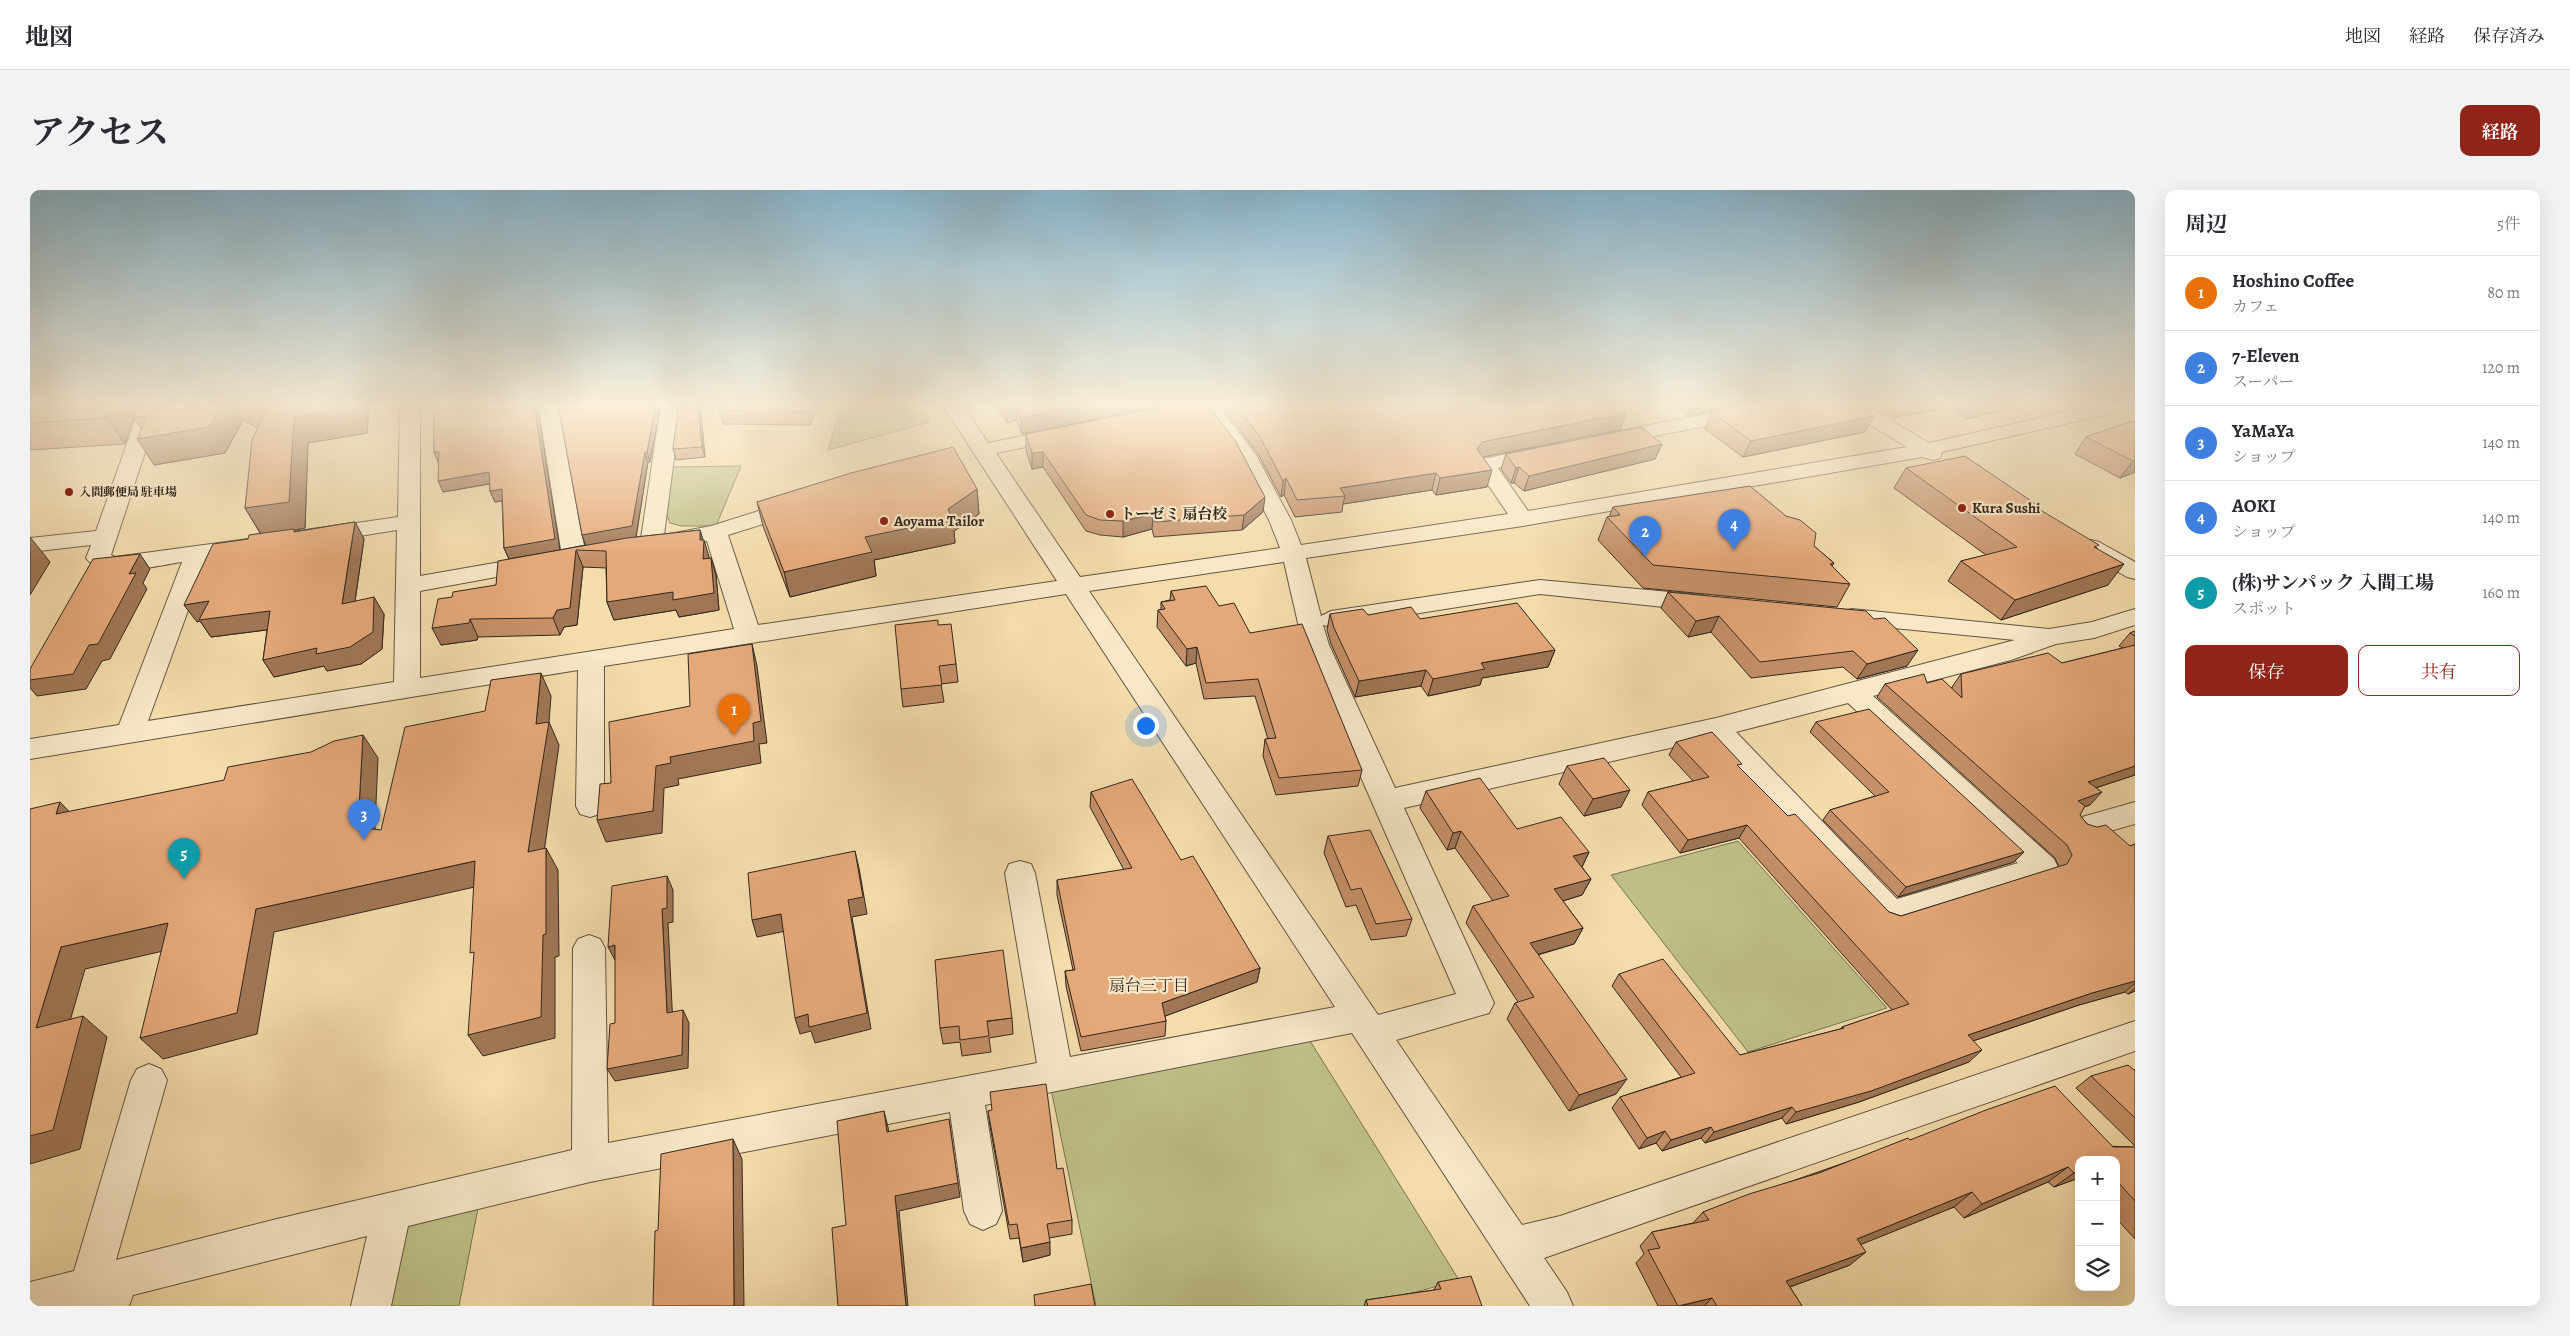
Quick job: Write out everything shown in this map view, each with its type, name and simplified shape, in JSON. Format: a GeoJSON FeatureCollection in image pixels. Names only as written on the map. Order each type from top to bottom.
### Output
{"type":"FeatureCollection","features":[{"type":"Feature","properties":{"kind":"street"},"geometry":{"type":"LineString","coordinates":[[133,456],[98,558],[113,564],[264,543]]}},
{"type":"Feature","properties":{"kind":"street"},"geometry":{"type":"LineString","coordinates":[[407,690],[409,456]]}},
{"type":"Feature","properties":{"kind":"street"},"geometry":{"type":"LineString","coordinates":[[407,586],[584,554],[560,456]]}},
{"type":"Feature","properties":{"kind":"street"},"geometry":{"type":"LineString","coordinates":[[660,456],[642,546],[716,532],[818,499]]}},
{"type":"Feature","properties":{"kind":"street"},"geometry":{"type":"LineString","coordinates":[[977,456],[1074,586],[1552,1306]]}},
{"type":"Feature","properties":{"kind":"street"},"geometry":{"type":"LineString","coordinates":[[30,1302],[105,1291],[392,1210],[590,1164],[1056,1075],[1366,1025],[1477,1003],[1316,645],[1308,622],[1293,552],[1257,474],[1243,456]]}},
{"type":"Feature","properties":{"kind":"street"},"geometry":{"type":"LineString","coordinates":[[1523,518],[1485,464],[1524,456]]}},
{"type":"Feature","properties":{"kind":"street"},"geometry":{"type":"LineString","coordinates":[[30,749],[748,634],[1523,518],[1745,483],[1892,456]]}},
{"type":"Feature","properties":{"kind":"street"},"geometry":{"type":"LineString","coordinates":[[1936,456],[1956,467]]}},
{"type":"Feature","properties":{"kind":"street"},"geometry":{"type":"LineString","coordinates":[[302,538],[407,522]]}},
{"type":"Feature","properties":{"kind":"street"},"geometry":{"type":"LineString","coordinates":[[30,529],[60,526]]}},
{"type":"Feature","properties":{"kind":"street"},"geometry":{"type":"LineString","coordinates":[[716,532],[748,634]]}},
{"type":"Feature","properties":{"kind":"street"},"geometry":{"type":"LineString","coordinates":[[30,545],[104,537]]}},
{"type":"Feature","properties":{"kind":"street"},"geometry":{"type":"LineString","coordinates":[[2075,537],[2135,572]]}},
{"type":"Feature","properties":{"kind":"street"},"geometry":{"type":"LineString","coordinates":[[130,733],[198,553]]}},
{"type":"Feature","properties":{"kind":"street"},"geometry":{"type":"LineString","coordinates":[[1308,622],[1540,587],[1728,605]]}},
{"type":"Feature","properties":{"kind":"street"},"geometry":{"type":"LineString","coordinates":[[1826,615],[2052,636]]}},
{"type":"Feature","properties":{"kind":"street"},"geometry":{"type":"LineString","coordinates":[[1385,801],[1716,728],[1854,694],[2002,654],[2052,636],[2094,630],[2135,617]]}},
{"type":"Feature","properties":{"kind":"street"},"geometry":{"type":"LineString","coordinates":[[590,806],[591,659]]}},
{"type":"Feature","properties":{"kind":"street"},"geometry":{"type":"LineString","coordinates":[[1716,728],[1891,914],[2043,867],[1854,694]]}},
{"type":"Feature","properties":{"kind":"street"},"geometry":{"type":"LineString","coordinates":[[2085,827],[2135,812]]}},
{"type":"Feature","properties":{"kind":"street"},"geometry":{"type":"LineString","coordinates":[[1020,873],[1056,1075]]}},
{"type":"Feature","properties":{"kind":"street"},"geometry":{"type":"LineString","coordinates":[[588,948],[590,1164]]}},
{"type":"Feature","properties":{"kind":"street"},"geometry":{"type":"LineString","coordinates":[[1513,1247],[1569,1232],[2135,1036]]}},
{"type":"Feature","properties":{"kind":"street"},"geometry":{"type":"LineString","coordinates":[[2033,1071],[2059,1098]]}},
{"type":"Feature","properties":{"kind":"street"},"geometry":{"type":"LineString","coordinates":[[105,1291],[149,1080]]}},
{"type":"Feature","properties":{"kind":"street"},"geometry":{"type":"LineString","coordinates":[[965,1093],[983,1211]]}},
{"type":"Feature","properties":{"kind":"street"},"geometry":{"type":"LineString","coordinates":[[371,1306],[392,1210]]}},
{"type":"Feature","properties":{"kind":"green space"},"geometry":{"type":"Polygon","coordinates":[[[741,466],[716,526],[681,526],[670,523],[666,513],[671,467],[741,466]]]}},
{"type":"Feature","properties":{"kind":"green space"},"geometry":{"type":"Polygon","coordinates":[[[1738,841],[1887,1008],[1748,1052],[1611,875],[1738,841]]]}},
{"type":"Feature","properties":{"kind":"green space"},"geometry":{"type":"Polygon","coordinates":[[[1307,1036],[1459,1280],[1366,1306],[1096,1306],[1051,1089],[1307,1036]]]}},
{"type":"Feature","properties":{"kind":"green space"},"geometry":{"type":"Polygon","coordinates":[[[479,1203],[459,1306],[388,1306],[405,1220],[479,1203]]]}},
{"type":"Feature","properties":{"kind":"building"},"geometry":{"type":"Polygon","coordinates":[[[250,456],[292,456],[289,502],[245,508],[250,456]]]}},
{"type":"Feature","properties":{"kind":"building"},"geometry":{"type":"Polygon","coordinates":[[[439,456],[542,456],[555,539],[504,548],[502,489],[490,491],[489,472],[438,481],[439,456]]]}},
{"type":"Feature","properties":{"kind":"building"},"geometry":{"type":"Polygon","coordinates":[[[568,456],[644,456],[632,526],[582,535],[568,456]]]}},
{"type":"Feature","properties":{"kind":"building"},"geometry":{"type":"Polygon","coordinates":[[[917,456],[958,456],[977,489],[948,509],[952,519],[865,537],[872,552],[784,572],[757,502],[851,473],[917,456]]]}},
{"type":"Feature","properties":{"kind":"building"},"geometry":{"type":"Polygon","coordinates":[[[1046,456],[1243,456],[1265,497],[1244,515],[1155,522],[1153,514],[1123,521],[1100,520],[1086,515],[1046,456]]]}},
{"type":"Feature","properties":{"kind":"building"},"geometry":{"type":"Polygon","coordinates":[[[1270,456],[1482,456],[1492,470],[1440,478],[1436,473],[1340,488],[1345,496],[1297,500],[1286,478],[1283,481],[1270,456]]]}},
{"type":"Feature","properties":{"kind":"building"},"geometry":{"type":"Polygon","coordinates":[[[1507,456],[1612,456],[1529,476],[1519,467],[1516,468],[1507,456]]]}},
{"type":"Feature","properties":{"kind":"building"},"geometry":{"type":"Polygon","coordinates":[[[1965,456],[2040,507],[2037,508],[2099,545],[2094,547],[2124,564],[2015,600],[1961,561],[2017,547],[1906,468],[1965,456]]]}},
{"type":"Feature","properties":{"kind":"building"},"geometry":{"type":"Polygon","coordinates":[[[2123,456],[2135,456],[2133,461],[2123,456]]]}},
{"type":"Feature","properties":{"kind":"building"},"geometry":{"type":"Polygon","coordinates":[[[1750,486],[1786,516],[1800,520],[1816,533],[1814,546],[1834,563],[1830,564],[1850,584],[1653,565],[1607,517],[1620,515],[1613,507],[1750,486]]]}},
{"type":"Feature","properties":{"kind":"building"},"geometry":{"type":"Polygon","coordinates":[[[355,522],[342,604],[374,597],[373,632],[350,647],[316,654],[317,648],[263,660],[270,611],[199,620],[209,601],[184,605],[213,544],[248,539],[249,535],[294,529],[294,532],[355,522]]]}},
{"type":"Feature","properties":{"kind":"building"},"geometry":{"type":"Polygon","coordinates":[[[700,530],[700,540],[704,540],[703,559],[711,558],[714,593],[673,600],[673,592],[607,602],[606,551],[576,550],[570,608],[557,610],[553,618],[470,619],[469,623],[432,628],[438,599],[452,597],[453,592],[496,585],[498,561],[627,538],[700,530]]]}},
{"type":"Feature","properties":{"kind":"building"},"geometry":{"type":"Polygon","coordinates":[[[140,554],[129,574],[136,573],[98,644],[89,645],[73,674],[30,680],[30,669],[93,559],[140,554]]]}},
{"type":"Feature","properties":{"kind":"building"},"geometry":{"type":"Polygon","coordinates":[[[1206,586],[1219,606],[1234,603],[1250,633],[1302,624],[1362,770],[1279,778],[1265,739],[1276,738],[1258,679],[1206,683],[1197,647],[1187,649],[1158,610],[1165,609],[1161,602],[1175,600],[1171,591],[1206,586]]]}},
{"type":"Feature","properties":{"kind":"building"},"geometry":{"type":"Polygon","coordinates":[[[1668,592],[1866,611],[1874,619],[1885,618],[1918,650],[1867,664],[1853,651],[1760,662],[1719,616],[1696,621],[1668,592]]]}},
{"type":"Feature","properties":{"kind":"building"},"geometry":{"type":"Polygon","coordinates":[[[1517,603],[1555,650],[1481,663],[1485,669],[1433,679],[1426,670],[1359,681],[1334,628],[1330,614],[1363,609],[1368,615],[1411,607],[1420,619],[1517,603]]]}},
{"type":"Feature","properties":{"kind":"building"},"geometry":{"type":"Polygon","coordinates":[[[938,620],[938,625],[951,624],[956,664],[939,666],[942,685],[901,689],[895,625],[938,620]]]}},
{"type":"Feature","properties":{"kind":"building"},"geometry":{"type":"Polygon","coordinates":[[[752,644],[761,721],[753,723],[754,741],[670,757],[671,763],[656,766],[653,811],[597,820],[600,784],[611,783],[609,722],[690,706],[688,654],[752,644]]]}},
{"type":"Feature","properties":{"kind":"building"},"geometry":{"type":"Polygon","coordinates":[[[2135,645],[2135,766],[2088,782],[2102,792],[2078,801],[2085,806],[2080,815],[2087,824],[2097,827],[2106,825],[2130,846],[2135,844],[2135,981],[2092,993],[1968,1035],[1982,1050],[1871,1091],[1796,1112],[1792,1107],[1714,1132],[1711,1127],[1671,1140],[1665,1131],[1647,1138],[1620,1097],[1695,1073],[1619,974],[1663,959],[1740,1055],[1844,1028],[1842,1027],[1909,1004],[1747,825],[1688,840],[1648,792],[1709,777],[1676,742],[1712,732],[1742,764],[1737,765],[1788,816],[1795,814],[1889,912],[1901,916],[2067,864],[2072,855],[2067,845],[1885,684],[1924,674],[1927,683],[1942,679],[1962,698],[1961,674],[2048,653],[2062,663],[2135,645]]]}},
{"type":"Feature","properties":{"kind":"building"},"geometry":{"type":"Polygon","coordinates":[[[541,673],[536,724],[549,722],[528,852],[546,848],[546,934],[543,935],[541,1017],[468,1035],[474,952],[470,953],[475,861],[256,909],[237,1013],[140,1038],[168,923],[61,947],[36,1028],[83,1016],[53,1130],[30,1136],[30,809],[60,802],[56,814],[224,780],[228,767],[311,752],[334,741],[363,735],[358,827],[381,830],[405,727],[485,711],[491,680],[541,673]]]}},
{"type":"Feature","properties":{"kind":"building"},"geometry":{"type":"Polygon","coordinates":[[[1869,709],[2024,852],[1906,887],[1830,810],[1889,792],[1816,722],[1869,709]]]}},
{"type":"Feature","properties":{"kind":"building"},"geometry":{"type":"Polygon","coordinates":[[[1604,758],[1630,790],[1593,799],[1567,766],[1604,758]]]}},
{"type":"Feature","properties":{"kind":"building"},"geometry":{"type":"Polygon","coordinates":[[[1480,778],[1517,829],[1561,817],[1589,852],[1573,856],[1591,879],[1554,889],[1583,928],[1530,943],[1627,1079],[1579,1095],[1515,1003],[1534,997],[1473,906],[1509,896],[1461,831],[1453,833],[1426,791],[1480,778]]]}},
{"type":"Feature","properties":{"kind":"building"},"geometry":{"type":"Polygon","coordinates":[[[1132,779],[1181,860],[1193,856],[1260,968],[1162,1003],[1166,1021],[1081,1037],[1065,971],[1075,970],[1057,880],[1132,868],[1091,792],[1132,779]]]}},
{"type":"Feature","properties":{"kind":"building"},"geometry":{"type":"Polygon","coordinates":[[[1370,830],[1412,919],[1376,924],[1361,888],[1351,890],[1328,836],[1370,830]]]}},
{"type":"Feature","properties":{"kind":"building"},"geometry":{"type":"Polygon","coordinates":[[[855,851],[863,897],[848,900],[867,1013],[809,1027],[808,1014],[795,1018],[781,914],[752,920],[748,873],[855,851]]]}},
{"type":"Feature","properties":{"kind":"building"},"geometry":{"type":"Polygon","coordinates":[[[667,876],[667,908],[662,909],[667,1013],[683,1010],[682,1055],[607,1069],[610,1024],[615,1023],[615,945],[608,947],[612,886],[667,876]]]}},
{"type":"Feature","properties":{"kind":"building"},"geometry":{"type":"Polygon","coordinates":[[[1003,950],[1012,1018],[987,1021],[989,1036],[960,1040],[959,1026],[940,1028],[935,960],[1003,950]]]}},
{"type":"Feature","properties":{"kind":"building"},"geometry":{"type":"Polygon","coordinates":[[[2128,1065],[2135,1070],[2135,1118],[2091,1076],[2128,1065]]]}},
{"type":"Feature","properties":{"kind":"building"},"geometry":{"type":"Polygon","coordinates":[[[1046,1084],[1057,1169],[1063,1168],[1072,1220],[1047,1224],[1050,1242],[1021,1248],[1017,1224],[1009,1225],[988,1111],[992,1110],[990,1092],[1046,1084]]]}},
{"type":"Feature","properties":{"kind":"building"},"geometry":{"type":"Polygon","coordinates":[[[2055,1086],[2113,1147],[2135,1147],[2135,1201],[2120,1184],[2120,1156],[2075,1156],[2074,1173],[2068,1167],[1982,1204],[1972,1192],[1857,1239],[1866,1252],[1786,1281],[1802,1306],[1717,1306],[1712,1298],[1678,1306],[1648,1250],[1660,1248],[1652,1232],[1709,1220],[1703,1212],[1749,1194],[1819,1173],[2055,1086]]]}},
{"type":"Feature","properties":{"kind":"building"},"geometry":{"type":"Polygon","coordinates":[[[884,1111],[887,1132],[949,1119],[958,1183],[895,1196],[906,1306],[838,1306],[832,1228],[846,1225],[837,1121],[884,1111]]]}},
{"type":"Feature","properties":{"kind":"building"},"geometry":{"type":"Polygon","coordinates":[[[733,1139],[734,1306],[653,1306],[655,1231],[658,1230],[661,1154],[733,1139]]]}},
{"type":"Feature","properties":{"kind":"building"},"geometry":{"type":"Polygon","coordinates":[[[1471,1276],[1482,1306],[1368,1306],[1366,1300],[1441,1289],[1438,1282],[1471,1276]]]}},
{"type":"Feature","properties":{"kind":"building"},"geometry":{"type":"Polygon","coordinates":[[[1091,1284],[1095,1306],[1035,1306],[1034,1295],[1091,1284]]]}},
{"type":"Feature","properties":{"kind":"place","name":"入間郵便局 駐車場"},"geometry":{"type":"Point","coordinates":[69,492]}},
{"type":"Feature","properties":{"kind":"place","name":"Kura Sushi"},"geometry":{"type":"Point","coordinates":[1962,508]}},
{"type":"Feature","properties":{"kind":"place","name":"トーゼミ 扇台校"},"geometry":{"type":"Point","coordinates":[1110,514]}},
{"type":"Feature","properties":{"kind":"place","name":"Aoyama Tailor"},"geometry":{"type":"Point","coordinates":[884,521]}},
{"type":"Feature","properties":{"kind":"place","name":"AOKI"},"geometry":{"type":"Point","coordinates":[1734,550]}},
{"type":"Feature","properties":{"kind":"place","name":"7-Eleven"},"geometry":{"type":"Point","coordinates":[1645,557]}},
{"type":"Feature","properties":{"kind":"place","name":"Hoshino Coffee"},"geometry":{"type":"Point","coordinates":[734,735]}},
{"type":"Feature","properties":{"kind":"place","name":"YaMaYa"},"geometry":{"type":"Point","coordinates":[364,840]}},
{"type":"Feature","properties":{"kind":"place","name":"(株)サンパック 入間工場"},"geometry":{"type":"Point","coordinates":[184,879]}},
{"type":"Feature","properties":{"kind":"district","name":"扇台三丁目"},"geometry":{"type":"Point","coordinates":[1149,985]}}]}
